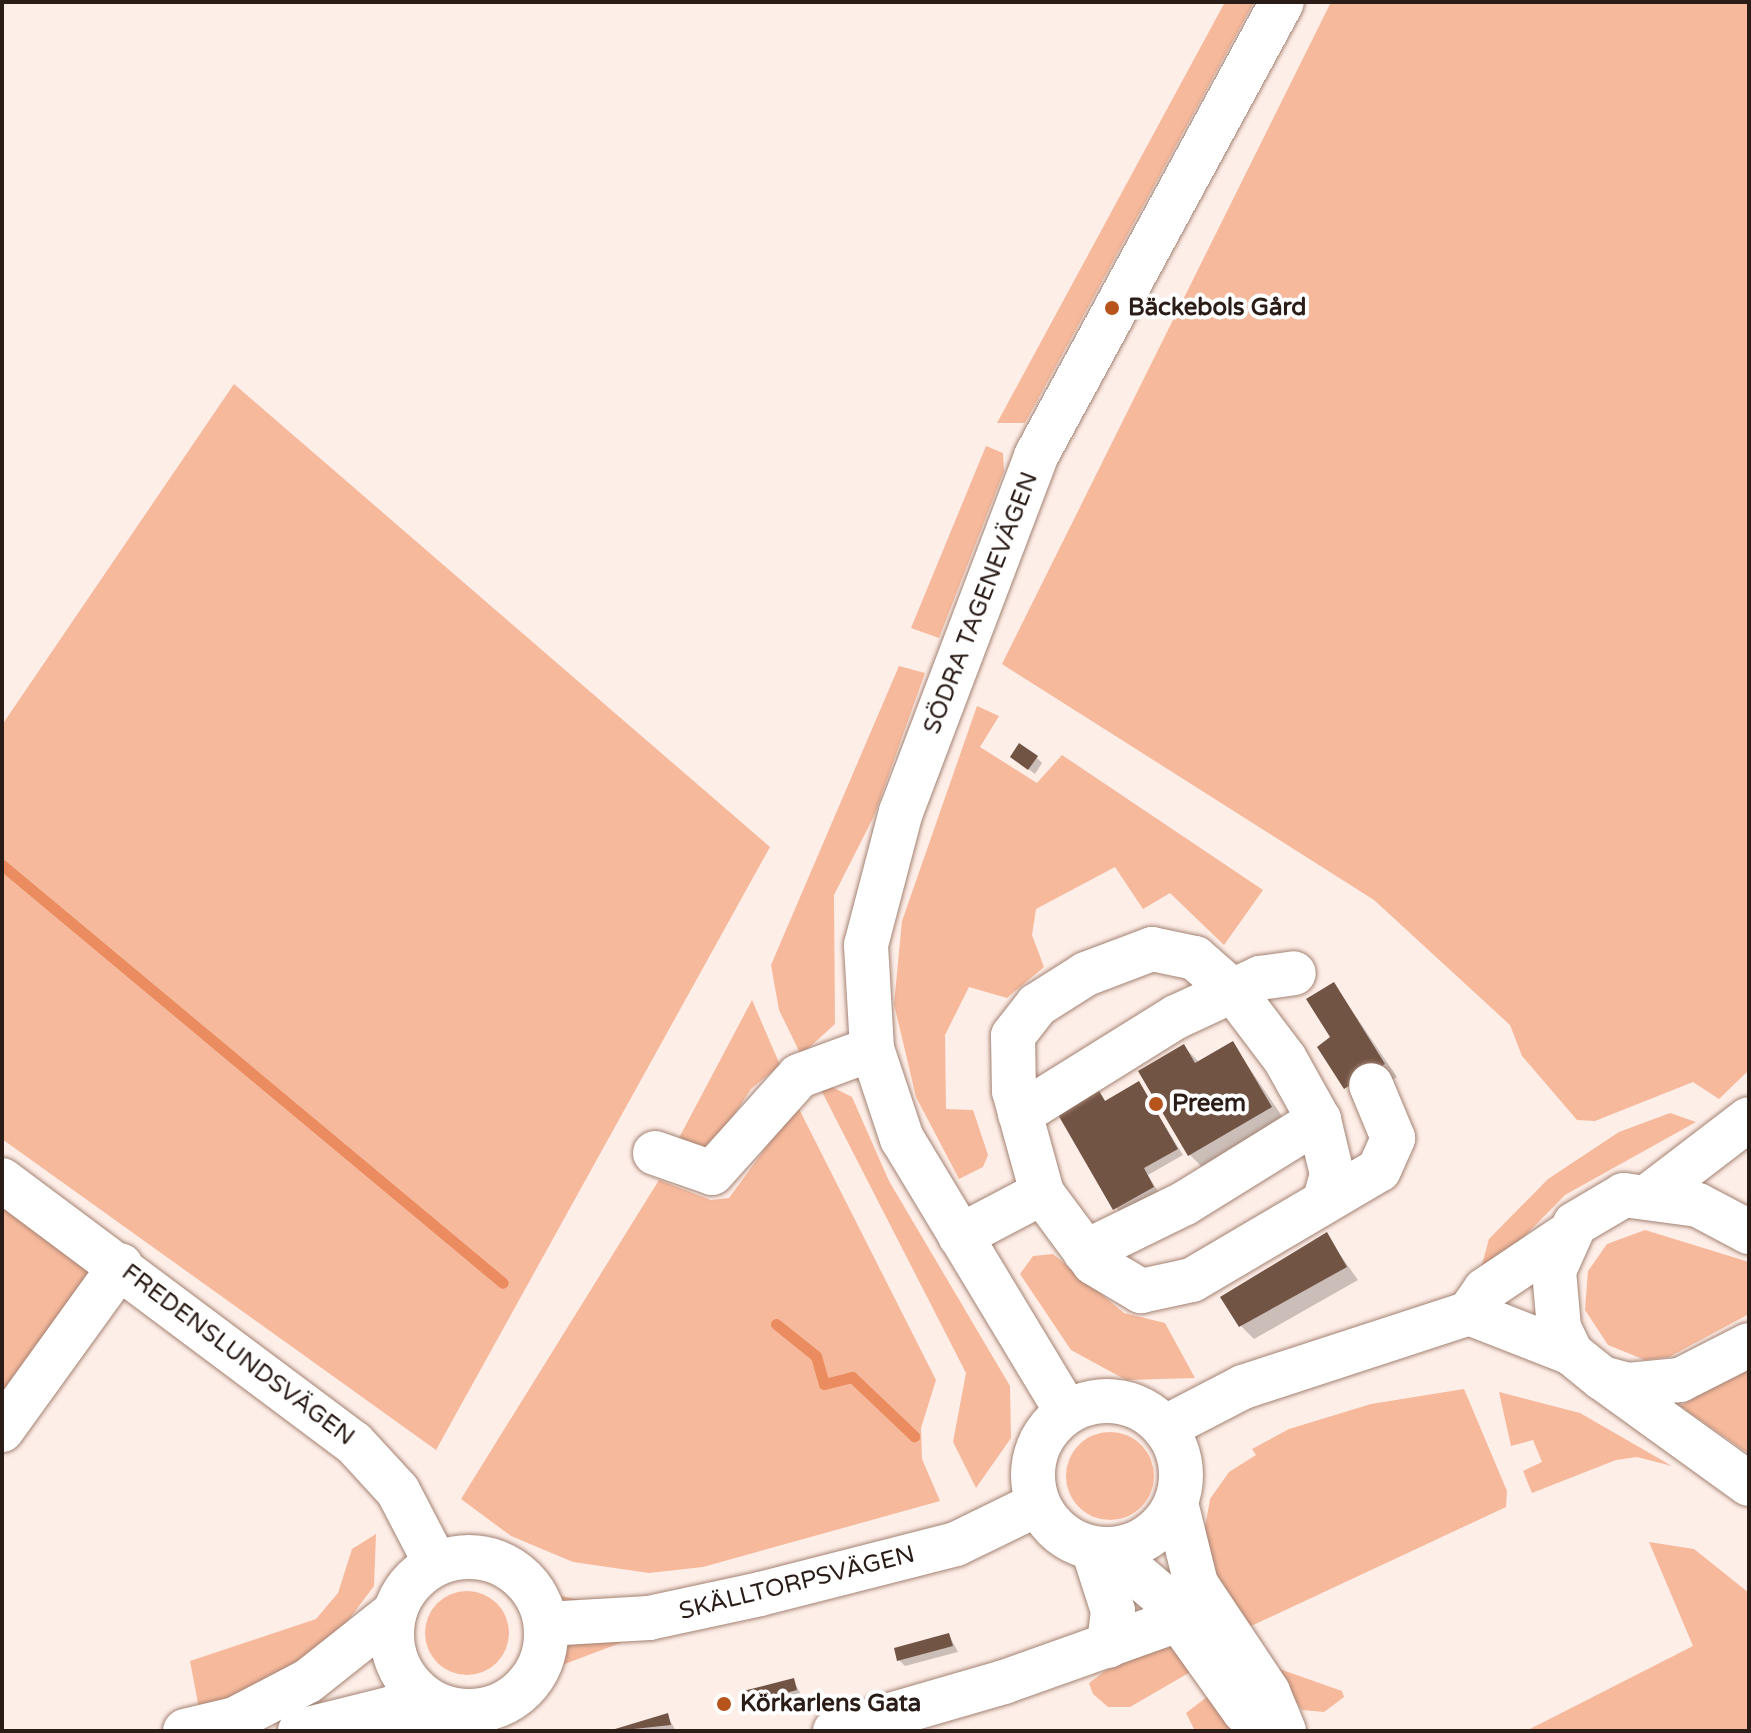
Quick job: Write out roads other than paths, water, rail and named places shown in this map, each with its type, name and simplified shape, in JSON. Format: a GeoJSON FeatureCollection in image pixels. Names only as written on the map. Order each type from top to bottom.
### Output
{"type":"FeatureCollection","features":[{"type":"Feature","properties":{"kind":"main road","name":"SÖDRA TAGENEVÄGEN"},"geometry":{"type":"LineString","coordinates":[[1067,1412],[902,1139],[872,1049],[872,912],[1003,540],[1072,383],[1282,2]]}},
{"type":"Feature","properties":{"kind":"main road"},"geometry":{"type":"LineString","coordinates":[[1325,1199],[1332,1174],[1319,1120],[1235,993],[1195,958],[1152,949],[1086,974],[1037,1005],[1013,1036],[1020,1114],[1042,1193],[1085,1252],[1141,1291],[1192,1280],[1379,1170],[1393,1138],[1371,1085]]}},
{"type":"Feature","properties":{"kind":"main road"},"geometry":{"type":"LineString","coordinates":[[1020,1114],[1176,1017],[1235,993],[1280,970],[1294,973]]}},
{"type":"Feature","properties":{"kind":"main road"},"geometry":{"type":"LineString","coordinates":[[655,1153],[712,1173],[799,1076],[872,1049]]}},
{"type":"Feature","properties":{"kind":"main road"},"geometry":{"type":"LineString","coordinates":[[1164,1428],[1243,1387],[1469,1313],[1485,1290],[1564,1237],[1598,1207],[1651,1194],[1749,1119]]}},
{"type":"Feature","properties":{"kind":"main road"},"geometry":{"type":"LineString","coordinates":[[1085,1252],[1185,1203],[1319,1120]]}},
{"type":"Feature","properties":{"kind":"main road","name":"FREDENSLUNDSVÄGEN"},"geometry":{"type":"LineString","coordinates":[[2,1180],[121,1265],[370,1457],[398,1491],[436,1564]]}},
{"type":"Feature","properties":{"kind":"main road"},"geometry":{"type":"LineString","coordinates":[[960,1236],[1042,1193]]}},
{"type":"Feature","properties":{"kind":"main road"},"geometry":{"type":"LineString","coordinates":[[1651,1194],[1698,1205],[1749,1232]]}},
{"type":"Feature","properties":{"kind":"main road"},"geometry":{"type":"LineString","coordinates":[[1564,1237],[1554,1299],[1586,1366],[1749,1484]]}},
{"type":"Feature","properties":{"kind":"main road"},"geometry":{"type":"LineString","coordinates":[[2,1430],[121,1265]]}},
{"type":"Feature","properties":{"kind":"main road"},"geometry":{"type":"LineString","coordinates":[[1469,1313],[1628,1385],[1680,1380],[1749,1345]]}},
{"type":"Feature","properties":{"kind":"main road"},"geometry":{"type":"LineString","coordinates":[[1195,1614],[1176,1503],[1181,1464],[1164,1428],[1119,1401],[1067,1412],[1035,1452],[1038,1504],[1054,1529],[1101,1549],[1195,1614],[1268,1692],[1283,1731]]}},
{"type":"Feature","properties":{"kind":"main road"},"geometry":{"type":"LineString","coordinates":[[1101,1549],[1149,1536],[1176,1503]]}},
{"type":"Feature","properties":{"kind":"main road","name":"SKÄLLTORPSVÄGEN"},"geometry":{"type":"LineString","coordinates":[[546,1624],[649,1618],[760,1594],[956,1544],[1038,1504]]}},
{"type":"Feature","properties":{"kind":"main road"},"geometry":{"type":"LineString","coordinates":[[1101,1549],[1113,1611],[1109,1646]]}},
{"type":"Feature","properties":{"kind":"main road"},"geometry":{"type":"LineString","coordinates":[[300,1731],[392,1708],[469,1716],[531,1681],[544,1654],[546,1624],[537,1596],[505,1565],[477,1557],[436,1564],[406,1589],[395,1612],[391,1637],[403,1674],[469,1716]]}},
{"type":"Feature","properties":{"kind":"main road"},"geometry":{"type":"LineString","coordinates":[[185,1731],[235,1719],[308,1681],[395,1612]]}},
{"type":"Feature","properties":{"kind":"main road"},"geometry":{"type":"LineString","coordinates":[[835,1731],[1109,1646],[1195,1614]]}},
{"type":"Feature","properties":{"kind":"waterway"},"geometry":{"type":"LineString","coordinates":[[2,865],[503,1283]]}},
{"type":"Feature","properties":{"kind":"waterway"},"geometry":{"type":"LineString","coordinates":[[776,1324],[816,1356],[824,1384],[852,1377],[914,1436]]}},
{"type":"Feature","properties":{"kind":"place","name":"Bäckebols Gård"},"geometry":{"type":"Point","coordinates":[1112,308]}},
{"type":"Feature","properties":{"kind":"place","name":"Preem"},"geometry":{"type":"Point","coordinates":[1156,1104]}},
{"type":"Feature","properties":{"kind":"place","name":"Körkarlens Gata"},"geometry":{"type":"Point","coordinates":[724,1704]}}]}
